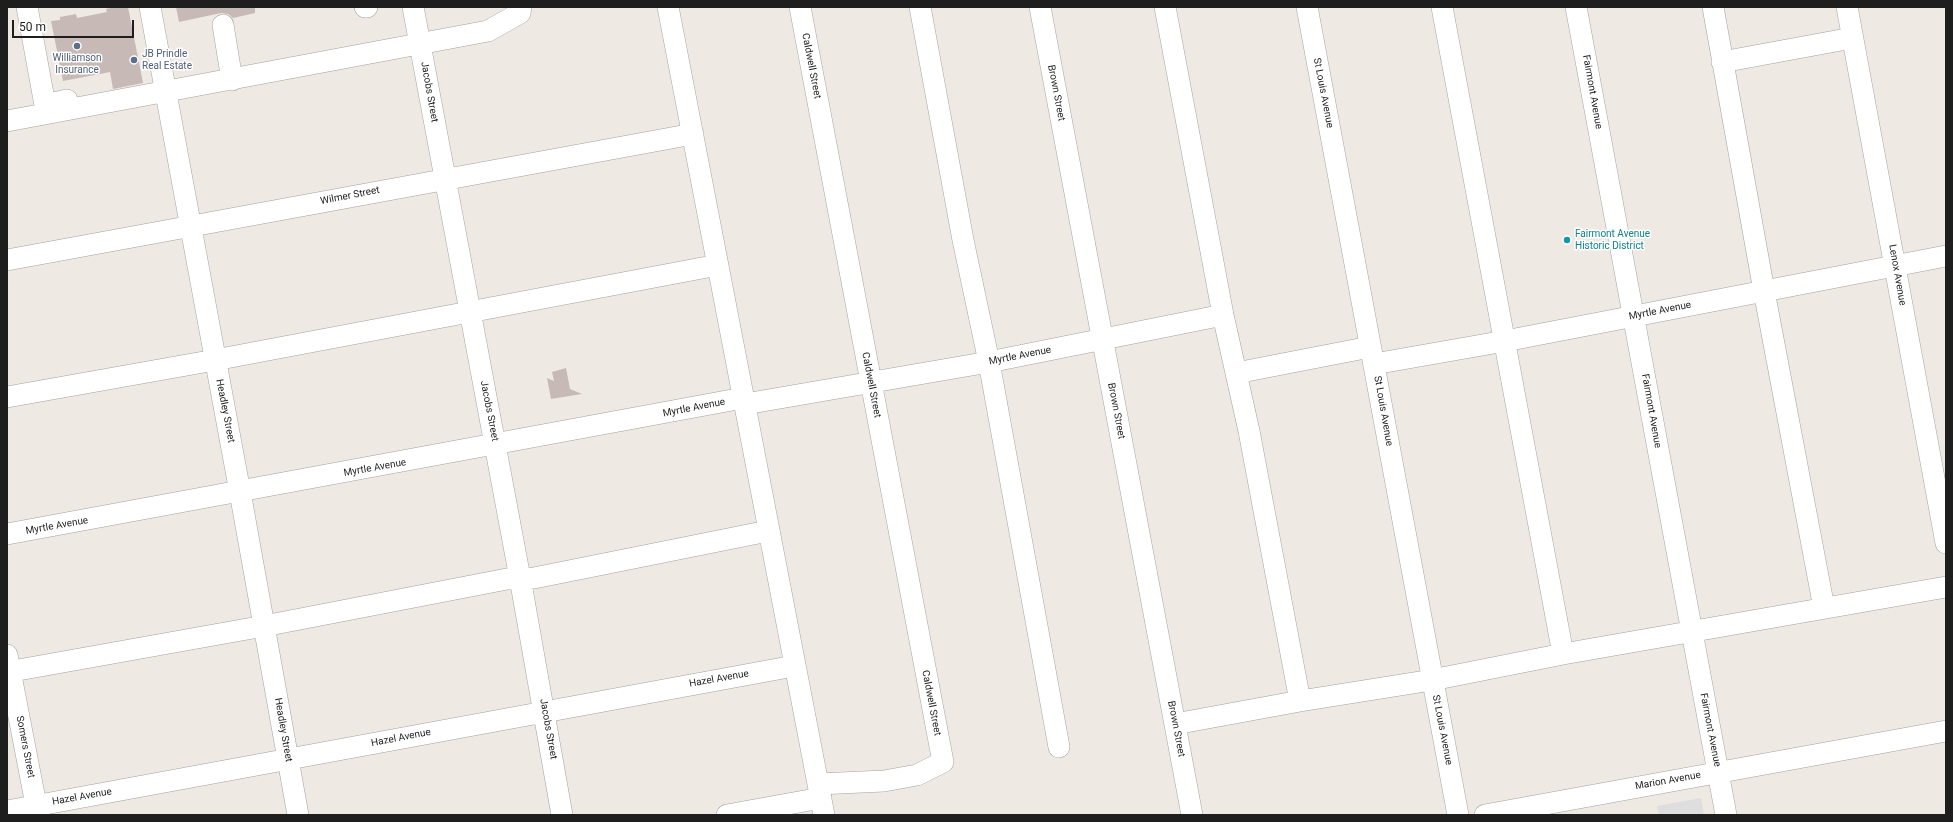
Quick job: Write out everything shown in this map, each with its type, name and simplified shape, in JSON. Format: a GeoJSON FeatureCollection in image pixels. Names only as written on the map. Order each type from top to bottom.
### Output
{"type":"FeatureCollection","features":[{"type":"Feature","properties":{"kind":"street"},"geometry":{"type":"LineString","coordinates":[[27,7],[45,104],[104,94]]}},
{"type":"Feature","properties":{"kind":"street","name":"Headley Street"},"geometry":{"type":"LineString","coordinates":[[150,7],[298,815]]}},
{"type":"Feature","properties":{"kind":"street","name":"Jacobs Street"},"geometry":{"type":"LineString","coordinates":[[413,7],[520,578],[562,815]]}},
{"type":"Feature","properties":{"kind":"street"},"geometry":{"type":"LineString","coordinates":[[7,121],[420,45],[488,31],[520,13],[521,7]]}},
{"type":"Feature","properties":{"kind":"street"},"geometry":{"type":"LineString","coordinates":[[668,7],[794,666],[821,799],[726,815]]}},
{"type":"Feature","properties":{"kind":"street","name":"Caldwell Street"},"geometry":{"type":"LineString","coordinates":[[800,7],[943,762],[916,775],[884,781],[821,799]]}},
{"type":"Feature","properties":{"kind":"street"},"geometry":{"type":"LineString","coordinates":[[920,7],[963,240],[989,362],[1059,746]]}},
{"type":"Feature","properties":{"kind":"street","name":"Brown Street"},"geometry":{"type":"LineString","coordinates":[[1040,7],[1192,815]]}},
{"type":"Feature","properties":{"kind":"street"},"geometry":{"type":"LineString","coordinates":[[1165,7],[1223,315],[1249,432],[1300,701]]}},
{"type":"Feature","properties":{"kind":"street","name":"St Louis Avenue"},"geometry":{"type":"LineString","coordinates":[[1307,7],[1458,815]]}},
{"type":"Feature","properties":{"kind":"street"},"geometry":{"type":"LineString","coordinates":[[1442,7],[1563,654]]}},
{"type":"Feature","properties":{"kind":"street","name":"Fairmont Avenue"},"geometry":{"type":"LineString","coordinates":[[1576,7],[1726,815]]}},
{"type":"Feature","properties":{"kind":"street"},"geometry":{"type":"LineString","coordinates":[[1713,7],[1764,291],[1824,608]]}},
{"type":"Feature","properties":{"kind":"street","name":"Lenox Avenue"},"geometry":{"type":"LineString","coordinates":[[1847,7],[1946,543]]}},
{"type":"Feature","properties":{"kind":"street"},"geometry":{"type":"LineString","coordinates":[[223,25],[232,80]]}},
{"type":"Feature","properties":{"kind":"street"},"geometry":{"type":"LineString","coordinates":[[1722,62],[1852,38]]}},
{"type":"Feature","properties":{"kind":"street","name":"Wilmer Street"},"geometry":{"type":"LineString","coordinates":[[7,260],[445,178],[693,134]]}},
{"type":"Feature","properties":{"kind":"street","name":"Myrtle Avenue"},"geometry":{"type":"LineString","coordinates":[[1236,373],[1372,355],[1505,341],[1946,256]]}},
{"type":"Feature","properties":{"kind":"street"},"geometry":{"type":"LineString","coordinates":[[7,396],[215,360],[718,265]]}},
{"type":"Feature","properties":{"kind":"street","name":"Myrtle Avenue"},"geometry":{"type":"LineString","coordinates":[[7,534],[744,401],[870,383],[989,362],[1223,315]]}},
{"type":"Feature","properties":{"kind":"street"},"geometry":{"type":"LineString","coordinates":[[8,666],[264,626],[507,579],[534,578],[768,531]]}},
{"type":"Feature","properties":{"kind":"street"},"geometry":{"type":"LineString","coordinates":[[1175,724],[1300,701],[1432,680],[1563,654],[1692,633],[1946,587]]}},
{"type":"Feature","properties":{"kind":"street","name":"Somers Street"},"geometry":{"type":"LineString","coordinates":[[8,666],[37,810]]}},
{"type":"Feature","properties":{"kind":"street","name":"Hazel Avenue"},"geometry":{"type":"LineString","coordinates":[[7,811],[37,810],[544,711],[794,666]]}},
{"type":"Feature","properties":{"kind":"street","name":"Marion Avenue"},"geometry":{"type":"LineString","coordinates":[[1495,814],[1946,731]]}},
{"type":"Feature","properties":{"kind":"shaded area"},"geometry":{"type":"Polygon","coordinates":[[[1701,798],[1704,815],[1659,815],[1657,806],[1701,798]]]}},
{"type":"Feature","properties":{"kind":"building"},"geometry":{"type":"Polygon","coordinates":[[[128,7],[143,83],[113,89],[110,72],[63,81],[51,21],[60,20],[60,17],[76,14],[77,18],[107,12],[106,9],[128,7]]]}},
{"type":"Feature","properties":{"kind":"building"},"geometry":{"type":"Polygon","coordinates":[[[176,7],[255,7],[255,13],[233,18],[228,14],[221,13],[179,22],[176,7]]]}},
{"type":"Feature","properties":{"kind":"building"},"geometry":{"type":"Polygon","coordinates":[[[566,368],[570,389],[582,394],[551,399],[547,378],[554,381],[552,372],[566,368]]]}},
{"type":"Feature","properties":{"kind":"place","name":"Williamson Insurance"},"geometry":{"type":"Point","coordinates":[77,46]}},
{"type":"Feature","properties":{"kind":"place","name":"JB Prindle Real Estate"},"geometry":{"type":"Point","coordinates":[134,60]}},
{"type":"Feature","properties":{"kind":"place","name":"Fairmont Avenue Historic District"},"geometry":{"type":"Point","coordinates":[1567,240]}}]}
